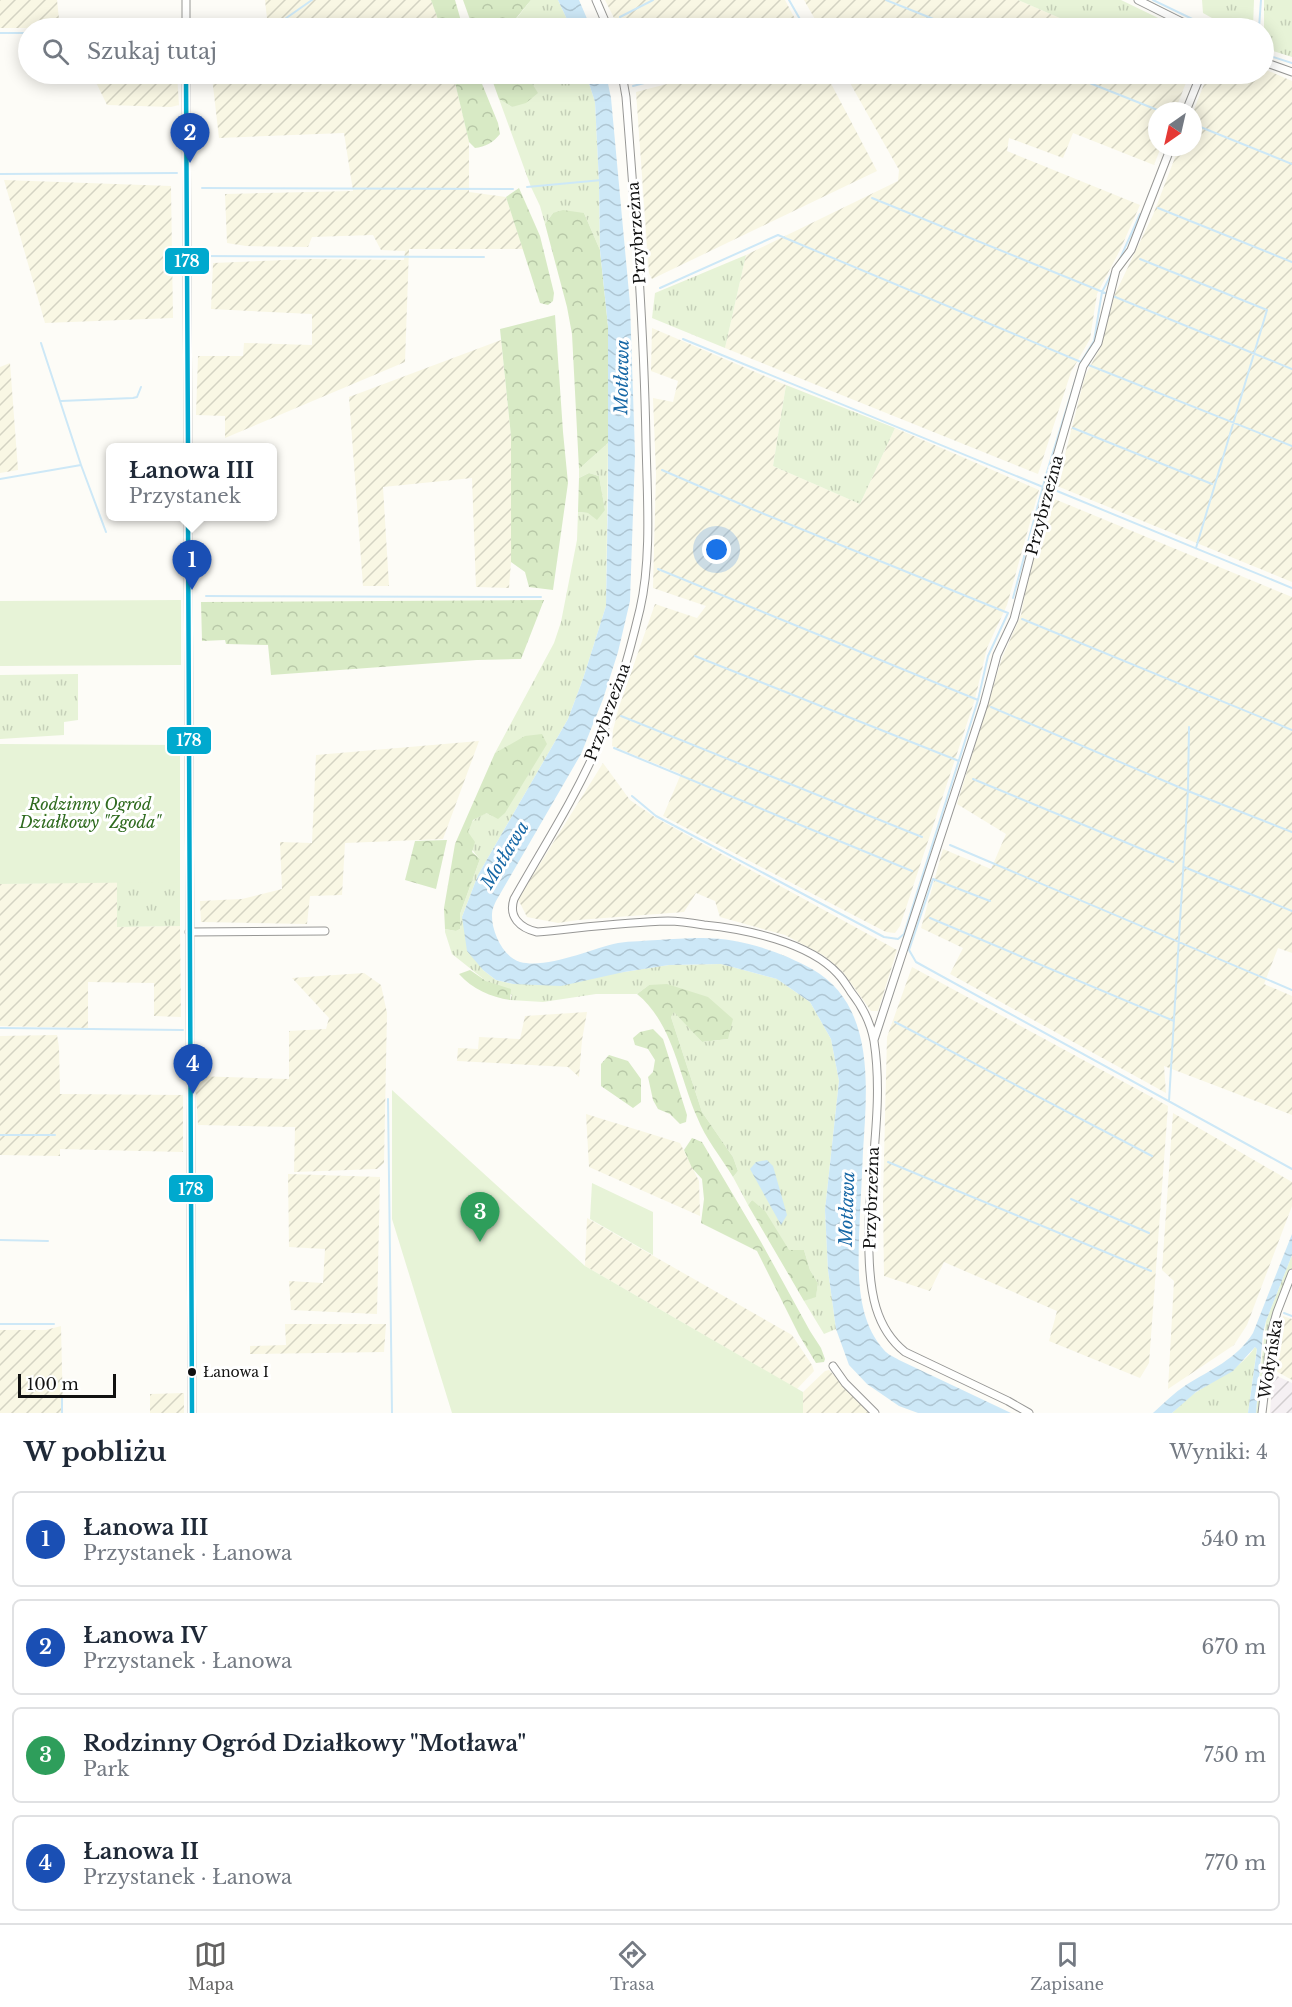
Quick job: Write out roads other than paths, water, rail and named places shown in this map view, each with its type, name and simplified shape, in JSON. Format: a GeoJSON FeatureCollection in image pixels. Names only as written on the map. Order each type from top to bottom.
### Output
{"type":"FeatureCollection","features":[{"type":"Feature","properties":{"kind":"street"},"geometry":{"type":"LineString","coordinates":[[186,0],[186,18]]}},
{"type":"Feature","properties":{"kind":"street"},"geometry":{"type":"LineString","coordinates":[[596,0],[604,18]]}},
{"type":"Feature","properties":{"kind":"street"},"geometry":{"type":"LineString","coordinates":[[1138,0],[1174,18]]}},
{"type":"Feature","properties":{"kind":"street"},"geometry":{"type":"LineString","coordinates":[[1274,66],[1292,72]]}},
{"type":"Feature","properties":{"kind":"street"},"geometry":{"type":"LineString","coordinates":[[186,84],[188,443]]}},
{"type":"Feature","properties":{"kind":"street","name":"Przybrzeżna"},"geometry":{"type":"LineString","coordinates":[[624,84],[644,359],[648,496],[644,585],[621,677],[598,746],[514,898],[511,907],[513,916],[525,929],[537,932],[670,921],[734,928],[797,947],[819,959],[837,973],[859,1002],[874,1040],[877,1090],[868,1219],[873,1295],[880,1322],[905,1352],[1029,1413]]}},
{"type":"Feature","properties":{"kind":"street"},"geometry":{"type":"LineString","coordinates":[[1190,102],[1197,84]]}},
{"type":"Feature","properties":{"kind":"street","name":"Przybrzeżna"},"geometry":{"type":"LineString","coordinates":[[874,1040],[984,704],[997,655],[1014,619],[1048,487],[1083,366],[1098,343],[1116,270],[1131,250],[1168,156]]}},
{"type":"Feature","properties":{"kind":"street"},"geometry":{"type":"LineString","coordinates":[[188,521],[192,1413]]}},
{"type":"Feature","properties":{"kind":"street"},"geometry":{"type":"LineString","coordinates":[[189,932],[325,932]]}},
{"type":"Feature","properties":{"kind":"street","name":"Wołyńska"},"geometry":{"type":"LineString","coordinates":[[1262,1413],[1272,1330],[1292,1273]]}},
{"type":"Feature","properties":{"kind":"street"},"geometry":{"type":"LineString","coordinates":[[832,1366],[857,1396],[875,1413]]}},
{"type":"Feature","properties":{"kind":"water"},"geometry":{"type":"Polygon","coordinates":[[[558,0],[579,0],[587,18],[566,18],[558,0]]]}},
{"type":"Feature","properties":{"kind":"water","name":"Motława"},"geometry":{"type":"Polygon","coordinates":[[[589,84],[608,84],[630,304],[635,454],[630,601],[618,652],[603,699],[581,754],[493,907],[492,921],[496,935],[508,955],[520,962],[531,963],[556,961],[623,942],[684,938],[728,940],[758,946],[786,956],[812,969],[833,985],[848,1004],[863,1050],[866,1101],[859,1226],[859,1282],[869,1325],[885,1351],[899,1360],[1011,1413],[918,1413],[899,1406],[867,1384],[849,1365],[836,1329],[828,1270],[825,1210],[839,1081],[831,1039],[810,1002],[777,979],[721,964],[669,965],[561,986],[513,984],[496,980],[483,970],[467,951],[462,917],[478,875],[568,719],[606,606],[608,326],[600,250],[595,102],[589,84]]]}},
{"type":"Feature","properties":{"kind":"water"},"geometry":{"type":"Polygon","coordinates":[[[767,1160],[773,1166],[787,1215],[781,1225],[750,1169],[756,1162],[767,1160]]]}},
{"type":"Feature","properties":{"kind":"water"},"geometry":{"type":"Polygon","coordinates":[[[1292,1234],[1292,1255],[1263,1333],[1256,1413],[1248,1413],[1257,1349],[1255,1347],[1233,1371],[1196,1392],[1172,1413],[1153,1413],[1182,1388],[1231,1357],[1247,1342],[1253,1333],[1292,1234]]]}},
{"type":"Feature","properties":{"kind":"waterway"},"geometry":{"type":"LineString","coordinates":[[286,18],[312,0]]}},
{"type":"Feature","properties":{"kind":"waterway"},"geometry":{"type":"LineString","coordinates":[[620,17],[653,0]]}},
{"type":"Feature","properties":{"kind":"waterway"},"geometry":{"type":"LineString","coordinates":[[789,0],[799,18]]}},
{"type":"Feature","properties":{"kind":"waterway"},"geometry":{"type":"LineString","coordinates":[[886,0],[931,18]]}},
{"type":"Feature","properties":{"kind":"waterway"},"geometry":{"type":"LineString","coordinates":[[1153,0],[1190,18]]}},
{"type":"Feature","properties":{"kind":"waterway"},"geometry":{"type":"LineString","coordinates":[[1260,18],[1261,0]]}},
{"type":"Feature","properties":{"kind":"waterway"},"geometry":{"type":"LineString","coordinates":[[0,33],[18,33]]}},
{"type":"Feature","properties":{"kind":"waterway"},"geometry":{"type":"LineString","coordinates":[[1274,57],[1292,63]]}},
{"type":"Feature","properties":{"kind":"waterway"},"geometry":{"type":"LineString","coordinates":[[633,86],[640,84]]}},
{"type":"Feature","properties":{"kind":"waterway"},"geometry":{"type":"LineString","coordinates":[[1092,84],[1148,106]]}},
{"type":"Feature","properties":{"kind":"waterway"},"geometry":{"type":"LineString","coordinates":[[1202,128],[1292,164]]}},
{"type":"Feature","properties":{"kind":"waterway"},"geometry":{"type":"LineString","coordinates":[[0,174],[177,173]]}},
{"type":"Feature","properties":{"kind":"waterway"},"geometry":{"type":"LineString","coordinates":[[527,187],[602,180]]}},
{"type":"Feature","properties":{"kind":"waterway"},"geometry":{"type":"LineString","coordinates":[[202,188],[513,189]]}},
{"type":"Feature","properties":{"kind":"waterway"},"geometry":{"type":"LineString","coordinates":[[872,198],[1292,369]]}},
{"type":"Feature","properties":{"kind":"waterway"},"geometry":{"type":"LineString","coordinates":[[1158,208],[1292,262]]}},
{"type":"Feature","properties":{"kind":"waterway"},"geometry":{"type":"LineString","coordinates":[[1119,261],[1140,214]]}},
{"type":"Feature","properties":{"kind":"waterway"},"geometry":{"type":"LineString","coordinates":[[660,288],[778,235],[1081,362],[1292,446]]}},
{"type":"Feature","properties":{"kind":"waterway"},"geometry":{"type":"LineString","coordinates":[[197,256],[484,257]]}},
{"type":"Feature","properties":{"kind":"waterway"},"geometry":{"type":"LineString","coordinates":[[1140,259],[1267,310],[1196,548]]}},
{"type":"Feature","properties":{"kind":"waterway"},"geometry":{"type":"LineString","coordinates":[[1013,598],[1046,475],[1081,362],[1094,341],[1102,292],[1113,271]]}},
{"type":"Feature","properties":{"kind":"waterway"},"geometry":{"type":"LineString","coordinates":[[683,339],[1043,487]]}},
{"type":"Feature","properties":{"kind":"waterway"},"geometry":{"type":"LineString","coordinates":[[41,343],[81,465]]}},
{"type":"Feature","properties":{"kind":"waterway"},"geometry":{"type":"LineString","coordinates":[[61,401],[133,398],[137,397],[141,387]]}},
{"type":"Feature","properties":{"kind":"waterway"},"geometry":{"type":"LineString","coordinates":[[1073,428],[1212,484]]}},
{"type":"Feature","properties":{"kind":"waterway"},"geometry":{"type":"LineString","coordinates":[[0,479],[81,465],[106,532]]}},
{"type":"Feature","properties":{"kind":"waterway"},"geometry":{"type":"LineString","coordinates":[[632,796],[656,816],[884,937],[898,939],[904,934],[978,700],[988,656],[1008,613],[662,470]]}},
{"type":"Feature","properties":{"kind":"waterway"},"geometry":{"type":"LineString","coordinates":[[1057,491],[1292,588]]}},
{"type":"Feature","properties":{"kind":"waterway"},"geometry":{"type":"LineString","coordinates":[[658,569],[978,700]]}},
{"type":"Feature","properties":{"kind":"waterway"},"geometry":{"type":"LineString","coordinates":[[206,596],[541,597]]}},
{"type":"Feature","properties":{"kind":"waterway"},"geometry":{"type":"LineString","coordinates":[[1022,619],[1292,730]]}},
{"type":"Feature","properties":{"kind":"waterway"},"geometry":{"type":"LineString","coordinates":[[695,656],[959,761]]}},
{"type":"Feature","properties":{"kind":"waterway"},"geometry":{"type":"LineString","coordinates":[[991,707],[1188,791],[1292,832]]}},
{"type":"Feature","properties":{"kind":"waterway"},"geometry":{"type":"LineString","coordinates":[[621,716],[922,837]]}},
{"type":"Feature","properties":{"kind":"waterway"},"geometry":{"type":"LineString","coordinates":[[1169,1101],[1188,791],[1189,727]]}},
{"type":"Feature","properties":{"kind":"waterway"},"geometry":{"type":"LineString","coordinates":[[614,748],[912,871]]}},
{"type":"Feature","properties":{"kind":"waterway"},"geometry":{"type":"LineString","coordinates":[[973,779],[1173,862]]}},
{"type":"Feature","properties":{"kind":"waterway"},"geometry":{"type":"LineString","coordinates":[[950,845],[1292,990]]}},
{"type":"Feature","properties":{"kind":"waterway"},"geometry":{"type":"LineString","coordinates":[[1184,867],[1292,911]]}},
{"type":"Feature","properties":{"kind":"waterway"},"geometry":{"type":"LineString","coordinates":[[990,901],[933,879],[909,950],[916,962],[1292,1169]]}},
{"type":"Feature","properties":{"kind":"waterway"},"geometry":{"type":"LineString","coordinates":[[930,918],[1174,1021]]}},
{"type":"Feature","properties":{"kind":"waterway"},"geometry":{"type":"LineString","coordinates":[[895,1022],[1152,1156]]}},
{"type":"Feature","properties":{"kind":"waterway"},"geometry":{"type":"LineString","coordinates":[[0,1028],[183,1030]]}},
{"type":"Feature","properties":{"kind":"waterway"},"geometry":{"type":"LineString","coordinates":[[388,1099],[392,1413]]}},
{"type":"Feature","properties":{"kind":"waterway"},"geometry":{"type":"LineString","coordinates":[[0,1135],[55,1135]]}},
{"type":"Feature","properties":{"kind":"waterway"},"geometry":{"type":"LineString","coordinates":[[888,1162],[1151,1271]]}},
{"type":"Feature","properties":{"kind":"waterway"},"geometry":{"type":"LineString","coordinates":[[1071,1199],[1149,1233]]}},
{"type":"Feature","properties":{"kind":"waterway"},"geometry":{"type":"LineString","coordinates":[[0,1240],[48,1241]]}},
{"type":"Feature","properties":{"kind":"waterway"},"geometry":{"type":"LineString","coordinates":[[1284,1313],[1292,1316]]}},
{"type":"Feature","properties":{"kind":"waterway"},"geometry":{"type":"LineString","coordinates":[[0,1324],[54,1324]]}},
{"type":"Feature","properties":{"kind":"waterway"},"geometry":{"type":"LineString","coordinates":[[62,1396],[62,1413]]}},
{"type":"Feature","properties":{"kind":"place","name":"Łanowa IV"},"geometry":{"type":"Point","coordinates":[190,163]}},
{"type":"Feature","properties":{"kind":"place","name":"Łanowa III"},"geometry":{"type":"Point","coordinates":[192,590]}},
{"type":"Feature","properties":{"kind":"place","name":"Łanowa II"},"geometry":{"type":"Point","coordinates":[193,1094]}},
{"type":"Feature","properties":{"kind":"place","name":"Rodzinny Ogród Działkowy \"Motława\""},"geometry":{"type":"Point","coordinates":[480,1242]}},
{"type":"Feature","properties":{"kind":"place","name":"Łanowa I"},"geometry":{"type":"Point","coordinates":[192,1372]}},
{"type":"Feature","properties":{"kind":"park label","name":"Rodzinny Ogród Działkowy \"Zgoda\""},"geometry":{"type":"Point","coordinates":[90,813]}}]}
